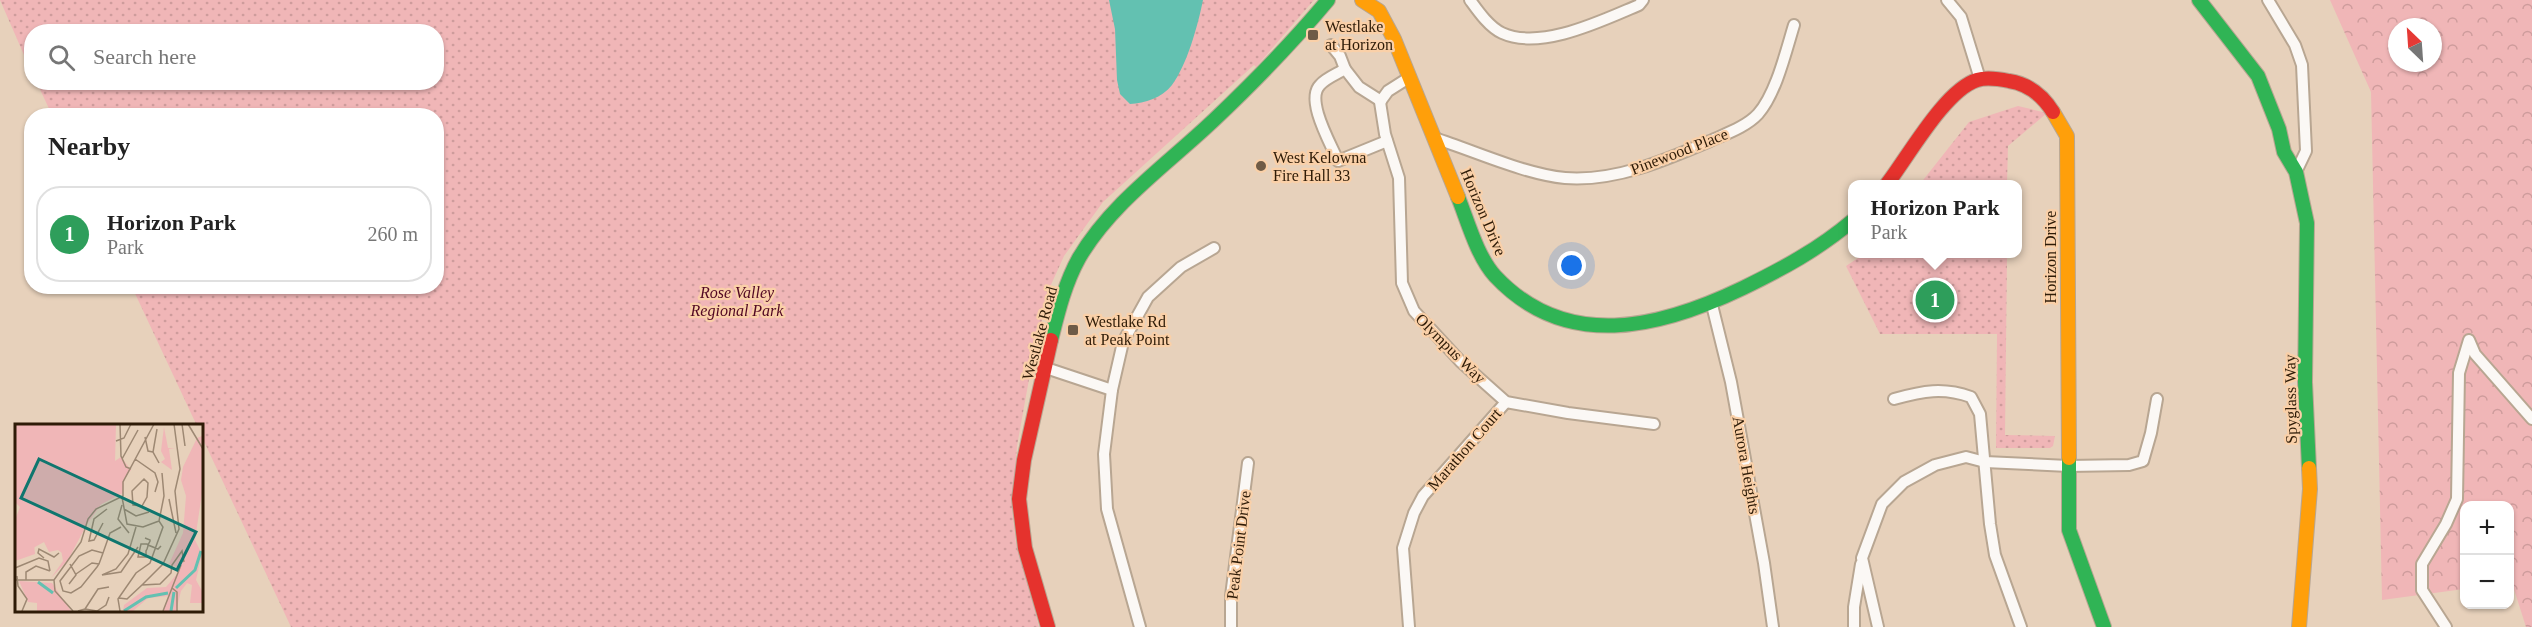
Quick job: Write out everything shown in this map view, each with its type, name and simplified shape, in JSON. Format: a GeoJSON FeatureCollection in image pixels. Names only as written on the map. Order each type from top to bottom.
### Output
{"type":"FeatureCollection","features":[{"type":"Feature","properties":{"kind":"street","name":"Westlake Road"},"geometry":{"type":"LineString","coordinates":[[1048,627],[1022,524],[1019,498],[1023,466],[1062,301],[1069,282],[1089,243],[1154,172],[1232,104],[1328,0]]}},
{"type":"Feature","properties":{"kind":"street","name":"Horizon Drive"},"geometry":{"type":"LineString","coordinates":[[1362,0],[1379,11],[1394,39],[1479,248],[1494,274],[1515,295],[1544,314],[1578,325],[1626,327],[1663,320],[1712,304],[1805,257],[1848,224]]}},
{"type":"Feature","properties":{"kind":"street"},"geometry":{"type":"LineString","coordinates":[[1470,0],[1481,15],[1502,33],[1531,40],[1582,28],[1639,5],[1642,0]]}},
{"type":"Feature","properties":{"kind":"street"},"geometry":{"type":"LineString","coordinates":[[1890,180],[1957,92],[1980,80],[1961,17],[1947,0]]}},
{"type":"Feature","properties":{"kind":"street","name":"Spyglass Way"},"geometry":{"type":"LineString","coordinates":[[2199,0],[2258,76],[2284,152],[2296,172],[2307,223],[2305,382],[2310,489],[2299,627]]}},
{"type":"Feature","properties":{"kind":"street"},"geometry":{"type":"LineString","coordinates":[[2268,0],[2295,45],[2302,65],[2306,151],[2296,172]]}},
{"type":"Feature","properties":{"kind":"street","name":"Pinewood Place"},"geometry":{"type":"LineString","coordinates":[[1434,138],[1535,173],[1566,178],[1602,177],[1640,168],[1732,131],[1758,114],[1770,94],[1794,26]]}},
{"type":"Feature","properties":{"kind":"street"},"geometry":{"type":"LineString","coordinates":[[1330,45],[1340,56],[1345,69],[1359,87],[1381,100],[1388,91],[1410,77]]}},
{"type":"Feature","properties":{"kind":"street"},"geometry":{"type":"LineString","coordinates":[[1345,69],[1319,85],[1314,96],[1317,112],[1338,161],[1387,141]]}},
{"type":"Feature","properties":{"kind":"street","name":"Horizon Drive"},"geometry":{"type":"LineString","coordinates":[[1980,80],[2018,81],[2039,93],[2054,111],[2067,136],[2069,530],[2075,554],[2092,587],[2104,627]]}},
{"type":"Feature","properties":{"kind":"street","name":"Olympus Way"},"geometry":{"type":"LineString","coordinates":[[1381,100],[1381,115],[1399,178],[1400,269],[1406,296],[1414,311],[1429,329],[1461,362],[1506,402]]}},
{"type":"Feature","properties":{"kind":"street"},"geometry":{"type":"LineString","coordinates":[[1140,627],[1107,509],[1104,454],[1112,390],[1123,342],[1148,297],[1181,267],[1214,248]]}},
{"type":"Feature","properties":{"kind":"street","name":"Aurora Heights"},"geometry":{"type":"LineString","coordinates":[[1712,304],[1731,382],[1764,563],[1773,627]]}},
{"type":"Feature","properties":{"kind":"street"},"geometry":{"type":"LineString","coordinates":[[2446,627],[2422,590],[2422,564],[2446,525],[2457,499],[2459,373],[2469,340],[2475,354],[2532,419]]}},
{"type":"Feature","properties":{"kind":"street"},"geometry":{"type":"LineString","coordinates":[[1046,368],[1112,390]]}},
{"type":"Feature","properties":{"kind":"street"},"geometry":{"type":"LineString","coordinates":[[1894,399],[1921,391],[1953,390],[1971,397],[1980,414],[1995,555],[2021,627]]}},
{"type":"Feature","properties":{"kind":"street"},"geometry":{"type":"LineString","coordinates":[[1854,627],[1854,607],[1862,558],[1882,504],[1904,482],[1935,465],[1966,457],[1985,462],[2068,466],[2129,465],[2143,461],[2157,399]]}},
{"type":"Feature","properties":{"kind":"street"},"geometry":{"type":"LineString","coordinates":[[1506,402],[1653,424]]}},
{"type":"Feature","properties":{"kind":"street","name":"Marathon Court"},"geometry":{"type":"LineString","coordinates":[[1409,627],[1403,548],[1414,513],[1423,496],[1506,402]]}},
{"type":"Feature","properties":{"kind":"street","name":"Peak Point Drive"},"geometry":{"type":"LineString","coordinates":[[1231,627],[1231,596],[1248,463]]}},
{"type":"Feature","properties":{"kind":"street"},"geometry":{"type":"LineString","coordinates":[[1862,558],[1878,627]]}},
{"type":"Feature","properties":{"kind":"green space","name":"Rose Valley Regional Park"},"geometry":{"type":"Polygon","coordinates":[[[0,0],[1314,0],[1256,67],[1254,65],[1103,202],[1064,256],[1050,287],[1033,357],[1017,446],[1012,508],[1016,544],[1039,627],[291,627],[202,437],[202,424],[196,424],[135,294],[444,294],[444,108],[49,108],[40,90],[444,90],[444,24],[24,24],[24,55],[0,0]]]}},
{"type":"Feature","properties":{"kind":"green space"},"geometry":{"type":"Polygon","coordinates":[[[2330,0],[2532,0],[2532,627],[2526,627],[2514,589],[2514,501],[2460,501],[2460,590],[2382,600],[2371,92],[2330,0]]]}},
{"type":"Feature","properties":{"kind":"green space"},"geometry":{"type":"Polygon","coordinates":[[[2018,106],[2047,113],[2008,146],[2007,180],[1923,180],[1969,122],[2018,106]]]}},
{"type":"Feature","properties":{"kind":"green space"},"geometry":{"type":"Polygon","coordinates":[[[1858,258],[2007,258],[2005,435],[2055,436],[2053,446],[2050,448],[1996,448],[1997,334],[1880,334],[1846,266],[1858,258]]]}},
{"type":"Feature","properties":{"kind":"water"},"geometry":{"type":"Polygon","coordinates":[[[1109,0],[1203,0],[1195,33],[1177,77],[1168,90],[1147,101],[1130,104],[1120,94],[1117,80],[1115,29],[1109,0]]]}},
{"type":"Feature","properties":{"kind":"traffic: fast"},"geometry":{"type":"LineString","coordinates":[[1051,340],[1070,277],[1092,238],[1124,201],[1245,90],[1328,0]]}},
{"type":"Feature","properties":{"kind":"traffic: fast"},"geometry":{"type":"LineString","coordinates":[[2199,0],[2258,76],[2279,129],[2284,152],[2296,172],[2307,223],[2305,382],[2309,468]]}},
{"type":"Feature","properties":{"kind":"traffic: fast"},"geometry":{"type":"LineString","coordinates":[[1458,197],[1478,249],[1495,276],[1523,300],[1552,316],[1583,324],[1615,326],[1647,322],[1679,314],[1711,302],[1758,281],[1800,258],[1848,224]]}},
{"type":"Feature","properties":{"kind":"traffic: fast"},"geometry":{"type":"LineString","coordinates":[[2069,458],[2069,530],[2104,627]]}},
{"type":"Feature","properties":{"kind":"traffic: slow"},"geometry":{"type":"LineString","coordinates":[[1362,0],[1379,11],[1394,39],[1458,197]]}},
{"type":"Feature","properties":{"kind":"traffic: slow"},"geometry":{"type":"LineString","coordinates":[[2053,112],[2067,136],[2069,458]]}},
{"type":"Feature","properties":{"kind":"traffic: slow"},"geometry":{"type":"LineString","coordinates":[[2299,627],[2310,489],[2309,468]]}},
{"type":"Feature","properties":{"kind":"traffic: jam"},"geometry":{"type":"LineString","coordinates":[[1890,180],[1940,110],[1965,86],[1977,80],[1997,79],[2023,85],[2040,96],[2053,112]]}},
{"type":"Feature","properties":{"kind":"traffic: jam"},"geometry":{"type":"LineString","coordinates":[[1048,627],[1025,548],[1019,499],[1024,460],[1051,340]]}},
{"type":"Feature","properties":{"kind":"place","name":"Westlake at Horizon"},"geometry":{"type":"Point","coordinates":[1313,35]}},
{"type":"Feature","properties":{"kind":"place","name":"West Kelowna Fire Hall 33"},"geometry":{"type":"Point","coordinates":[1261,166]}},
{"type":"Feature","properties":{"kind":"place","name":"Horizon Park"},"geometry":{"type":"Point","coordinates":[1935,300]}},
{"type":"Feature","properties":{"kind":"place","name":"Westlake Rd at Peak Point"},"geometry":{"type":"Point","coordinates":[1073,330]}}]}
